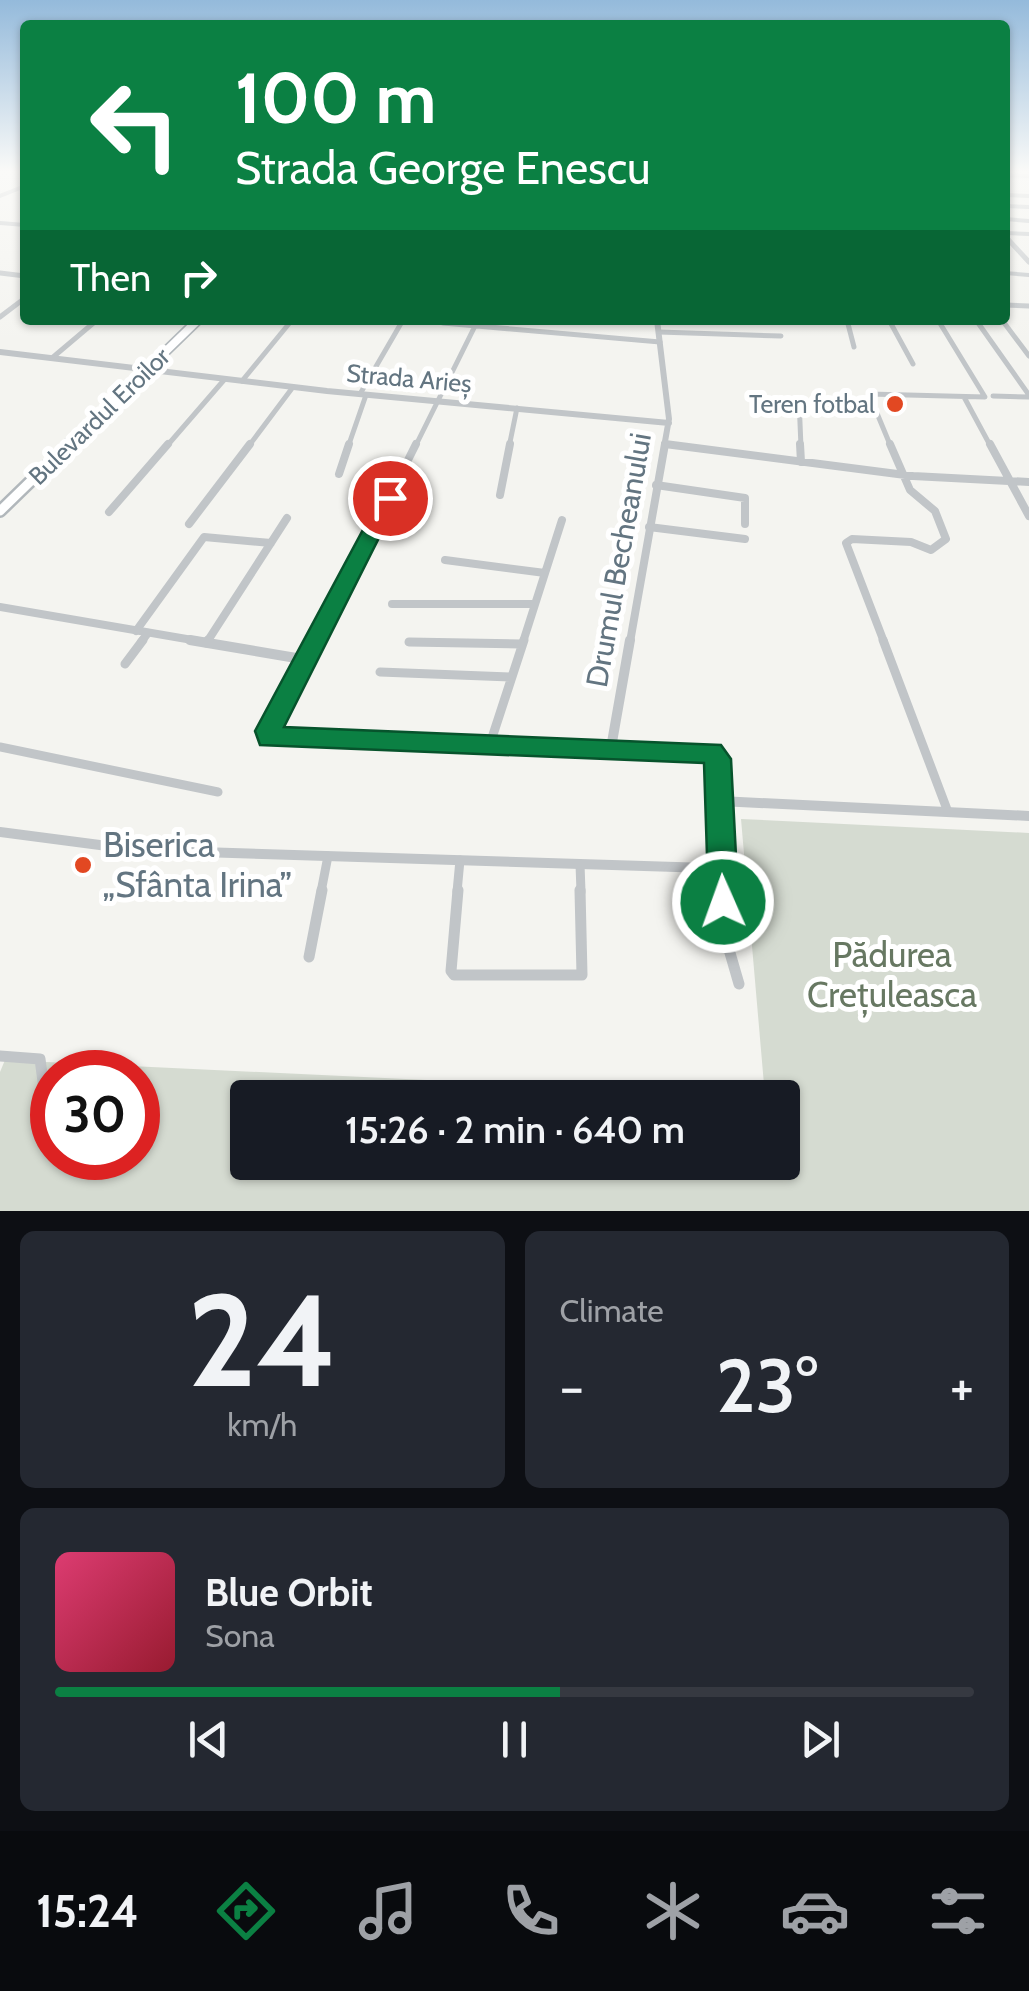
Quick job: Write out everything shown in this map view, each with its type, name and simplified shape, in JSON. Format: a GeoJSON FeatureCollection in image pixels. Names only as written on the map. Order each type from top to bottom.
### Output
{"type":"FeatureCollection","features":[{"type":"Feature","properties":{"kind":"main road","name":"Bulevardul Eroilor"},"geometry":{"type":"LineString","coordinates":[[0,511],[193,325]]}},
{"type":"Feature","properties":{"kind":"street"},"geometry":{"type":"LineString","coordinates":[[1023,253],[1029,262]]}},
{"type":"Feature","properties":{"kind":"street"},"geometry":{"type":"LineString","coordinates":[[52,358],[91,325]]}},
{"type":"Feature","properties":{"kind":"street"},"geometry":{"type":"LineString","coordinates":[[242,382],[288,325]]}},
{"type":"Feature","properties":{"kind":"street"},"geometry":{"type":"LineString","coordinates":[[339,474],[363,394],[399,325]]}},
{"type":"Feature","properties":{"kind":"street"},"geometry":{"type":"LineString","coordinates":[[464,325],[660,342]]}},
{"type":"Feature","properties":{"kind":"street","name":"Drumul Becheanului"},"geometry":{"type":"LineString","coordinates":[[611,748],[669,422],[658,325]]}},
{"type":"Feature","properties":{"kind":"street"},"geometry":{"type":"LineString","coordinates":[[846,325],[854,347]]}},
{"type":"Feature","properties":{"kind":"street"},"geometry":{"type":"LineString","coordinates":[[892,325],[912,364]]}},
{"type":"Feature","properties":{"kind":"street"},"geometry":{"type":"LineString","coordinates":[[941,325],[990,396]]}},
{"type":"Feature","properties":{"kind":"street"},"geometry":{"type":"LineString","coordinates":[[979,325],[1029,396]]}},
{"type":"Feature","properties":{"kind":"street"},"geometry":{"type":"LineString","coordinates":[[1006,325],[1029,356]]}},
{"type":"Feature","properties":{"kind":"street"},"geometry":{"type":"LineString","coordinates":[[475,326],[308,660],[268,731],[269,737],[712,753],[718,759],[720,800],[721,856],[717,866],[728,946],[739,984]]}},
{"type":"Feature","properties":{"kind":"street"},"geometry":{"type":"LineString","coordinates":[[659,332],[781,336]]}},
{"type":"Feature","properties":{"kind":"street"},"geometry":{"type":"LineString","coordinates":[[0,352],[146,370]]}},
{"type":"Feature","properties":{"kind":"street","name":"Strada Arieș"},"geometry":{"type":"LineString","coordinates":[[146,370],[669,422]]}},
{"type":"Feature","properties":{"kind":"street"},"geometry":{"type":"LineString","coordinates":[[109,512],[224,380]]}},
{"type":"Feature","properties":{"kind":"street"},"geometry":{"type":"LineString","coordinates":[[188,524],[293,387]]}},
{"type":"Feature","properties":{"kind":"street"},"geometry":{"type":"LineString","coordinates":[[948,812],[846,542],[911,542],[931,550],[946,539],[936,511],[910,490],[869,396],[873,392],[1029,396]]}},
{"type":"Feature","properties":{"kind":"street"},"geometry":{"type":"LineString","coordinates":[[964,397],[1029,516]]}},
{"type":"Feature","properties":{"kind":"street"},"geometry":{"type":"LineString","coordinates":[[799,398],[801,462]]}},
{"type":"Feature","properties":{"kind":"street"},"geometry":{"type":"LineString","coordinates":[[500,496],[517,408]]}},
{"type":"Feature","properties":{"kind":"street"},"geometry":{"type":"LineString","coordinates":[[664,444],[903,474],[1029,482]]}},
{"type":"Feature","properties":{"kind":"street"},"geometry":{"type":"LineString","coordinates":[[656,485],[745,498],[745,524]]}},
{"type":"Feature","properties":{"kind":"street"},"geometry":{"type":"LineString","coordinates":[[206,642],[287,518]]}},
{"type":"Feature","properties":{"kind":"street"},"geometry":{"type":"LineString","coordinates":[[490,744],[562,520]]}},
{"type":"Feature","properties":{"kind":"street"},"geometry":{"type":"LineString","coordinates":[[649,527],[745,539]]}},
{"type":"Feature","properties":{"kind":"street"},"geometry":{"type":"LineString","coordinates":[[136,630],[204,537],[271,542]]}},
{"type":"Feature","properties":{"kind":"street"},"geometry":{"type":"LineString","coordinates":[[444,560],[545,573]]}},
{"type":"Feature","properties":{"kind":"street"},"geometry":{"type":"LineString","coordinates":[[392,604],[534,604]]}},
{"type":"Feature","properties":{"kind":"street"},"geometry":{"type":"LineString","coordinates":[[0,606],[308,660]]}},
{"type":"Feature","properties":{"kind":"street"},"geometry":{"type":"LineString","coordinates":[[125,664],[148,633]]}},
{"type":"Feature","properties":{"kind":"street"},"geometry":{"type":"LineString","coordinates":[[409,642],[521,644]]}},
{"type":"Feature","properties":{"kind":"street"},"geometry":{"type":"LineString","coordinates":[[380,672],[511,677]]}},
{"type":"Feature","properties":{"kind":"street"},"geometry":{"type":"LineString","coordinates":[[0,747],[218,792]]}},
{"type":"Feature","properties":{"kind":"street"},"geometry":{"type":"LineString","coordinates":[[720,800],[1029,816]]}},
{"type":"Feature","properties":{"kind":"street"},"geometry":{"type":"LineString","coordinates":[[0,832],[110,848],[717,866]]}},
{"type":"Feature","properties":{"kind":"street"},"geometry":{"type":"LineString","coordinates":[[309,957],[328,856]]}},
{"type":"Feature","properties":{"kind":"street"},"geometry":{"type":"LineString","coordinates":[[460,860],[451,971],[454,975],[582,976],[580,864]]}},
{"type":"Feature","properties":{"kind":"street"},"geometry":{"type":"LineString","coordinates":[[0,1056],[30,1058]]}},
{"type":"Feature","properties":{"kind":"green space","name":"Pădurea Crețuleasca"},"geometry":{"type":"Polygon","coordinates":[[[741,819],[1029,833],[1029,1211],[0,1211],[0,1072],[5,1060],[30,1061],[30,1180],[160,1180],[160,1067],[427,1080],[230,1080],[230,1180],[800,1180],[800,1080],[764,1080],[741,819]]]}},
{"type":"Feature","properties":{"kind":"place","name":"Teren fotbal"},"geometry":{"type":"Point","coordinates":[895,404]}},
{"type":"Feature","properties":{"kind":"place","name":"Biserica „Sfânta Irina”"},"geometry":{"type":"Point","coordinates":[83,865]}},
{"type":"Feature","properties":{"kind":"route"},"geometry":{"type":"LineString","coordinates":[[390,498],[268,731],[269,737],[712,753],[718,759],[721,856],[717,866],[723,902]]}}]}
